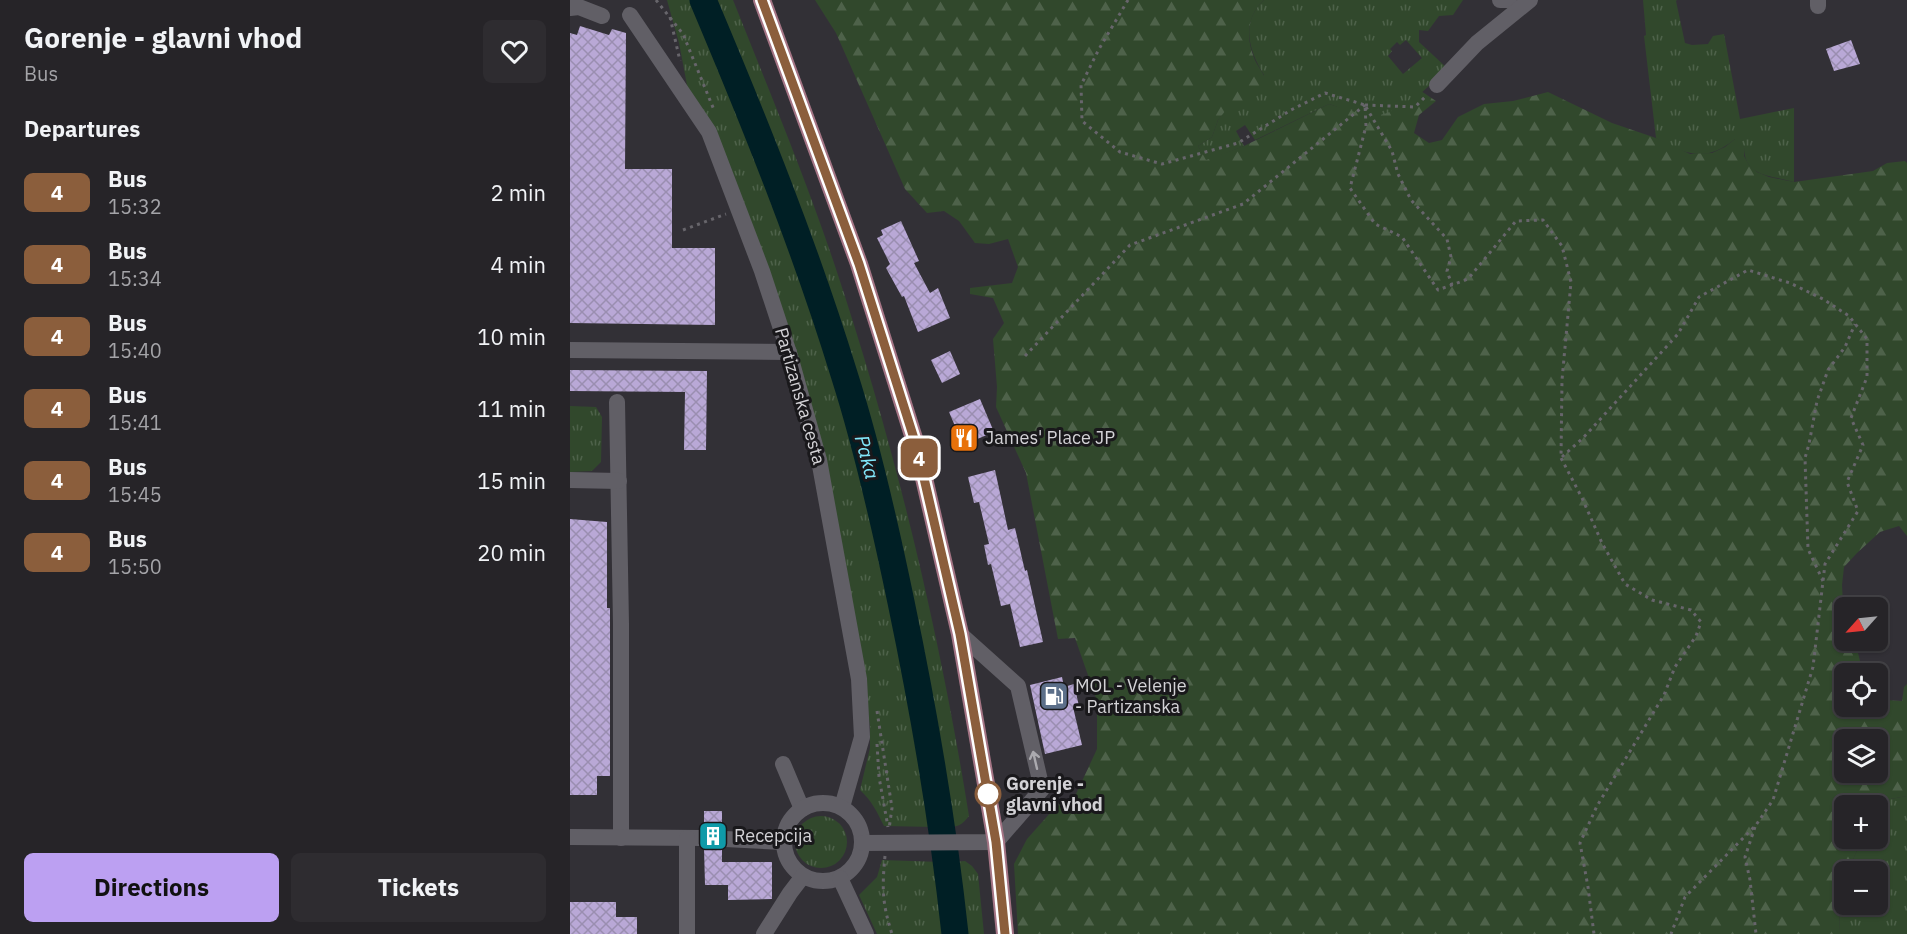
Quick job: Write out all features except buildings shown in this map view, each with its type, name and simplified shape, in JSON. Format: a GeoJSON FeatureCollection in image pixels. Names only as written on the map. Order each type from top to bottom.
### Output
{"type":"FeatureCollection","features":[{"type":"Feature","properties":{"kind":"main road"},"geometry":{"type":"LineString","coordinates":[[762,0],[859,264],[917,448],[960,634],[996,842],[1005,934]]}},
{"type":"Feature","properties":{"kind":"street"},"geometry":{"type":"LineString","coordinates":[[1500,0],[1509,0]]}},
{"type":"Feature","properties":{"kind":"street"},"geometry":{"type":"LineString","coordinates":[[1437,85],[1477,43],[1530,0]]}},
{"type":"Feature","properties":{"kind":"street"},"geometry":{"type":"LineString","coordinates":[[570,8],[579,7],[602,16]]}},
{"type":"Feature","properties":{"kind":"street","name":"Partizanska cesta"},"geometry":{"type":"LineString","coordinates":[[630,15],[709,132],[762,271],[789,352],[819,460],[859,679],[862,737],[842,807]]}},
{"type":"Feature","properties":{"kind":"street"},"geometry":{"type":"LineString","coordinates":[[570,350],[789,352]]}},
{"type":"Feature","properties":{"kind":"street"},"geometry":{"type":"LineString","coordinates":[[617,402],[621,838]]}},
{"type":"Feature","properties":{"kind":"street"},"geometry":{"type":"LineString","coordinates":[[570,480],[619,481]]}},
{"type":"Feature","properties":{"kind":"street"},"geometry":{"type":"LineString","coordinates":[[863,843],[996,842],[1042,789],[1018,686],[960,634]]}},
{"type":"Feature","properties":{"kind":"street"},"geometry":{"type":"LineString","coordinates":[[783,764],[802,809]]}},
{"type":"Feature","properties":{"kind":"street"},"geometry":{"type":"LineString","coordinates":[[821,803],[842,807],[858,822],[863,843],[859,860],[840,878],[825,882],[803,876],[789,861],[784,842],[789,823],[802,809],[821,803]]}},
{"type":"Feature","properties":{"kind":"street"},"geometry":{"type":"LineString","coordinates":[[570,837],[695,838],[687,934]]}},
{"type":"Feature","properties":{"kind":"street"},"geometry":{"type":"LineString","coordinates":[[725,839],[784,842]]}},
{"type":"Feature","properties":{"kind":"street"},"geometry":{"type":"LineString","coordinates":[[764,934],[803,876]]}},
{"type":"Feature","properties":{"kind":"street"},"geometry":{"type":"LineString","coordinates":[[840,878],[866,934]]}},
{"type":"Feature","properties":{"kind":"path"},"geometry":{"type":"LineString","coordinates":[[656,0],[670,15],[685,83],[682,92]]}},
{"type":"Feature","properties":{"kind":"path"},"geometry":{"type":"LineString","coordinates":[[1128,0],[1081,85],[1082,121],[1120,152],[1162,164],[1238,143],[1291,110],[1325,93],[1365,105],[1414,107],[1437,85]]}},
{"type":"Feature","properties":{"kind":"path"},"geometry":{"type":"LineString","coordinates":[[1365,105],[1392,151],[1398,174],[1411,200],[1447,239],[1451,257],[1447,271],[1452,285]]}},
{"type":"Feature","properties":{"kind":"path"},"geometry":{"type":"LineString","coordinates":[[1365,105],[1366,126],[1350,188],[1374,224],[1402,237],[1438,290],[1468,279],[1516,221],[1543,220],[1562,246],[1571,282],[1562,380],[1561,458],[1602,543],[1625,584],[1652,600],[1691,610],[1701,622],[1696,636],[1675,667],[1664,696],[1597,806],[1580,843],[1594,934]]}},
{"type":"Feature","properties":{"kind":"path"},"geometry":{"type":"LineString","coordinates":[[1025,356],[1131,245],[1243,204],[1365,105]]}},
{"type":"Feature","properties":{"kind":"path"},"geometry":{"type":"LineString","coordinates":[[683,230],[739,210]]}},
{"type":"Feature","properties":{"kind":"path"},"geometry":{"type":"LineString","coordinates":[[1561,458],[1583,438],[1678,334],[1700,297],[1748,270],[1790,283],[1823,299],[1849,316],[1867,339],[1867,377],[1851,418],[1863,445],[1847,482],[1858,511],[1825,564],[1813,667],[1773,800],[1756,825],[1685,897],[1671,934]]}},
{"type":"Feature","properties":{"kind":"path"},"geometry":{"type":"LineString","coordinates":[[1823,581],[1808,549],[1804,458],[1817,402],[1828,370],[1845,347],[1856,324]]}},
{"type":"Feature","properties":{"kind":"path"},"geometry":{"type":"LineString","coordinates":[[878,715],[892,808],[889,829],[876,757],[878,715]]}},
{"type":"Feature","properties":{"kind":"path"},"geometry":{"type":"LineString","coordinates":[[1755,934],[1750,880],[1744,857],[1756,825]]}},
{"type":"Feature","properties":{"kind":"path"},"geometry":{"type":"LineString","coordinates":[[885,860],[882,891],[892,934]]}},
{"type":"Feature","properties":{"kind":"green space"},"geometry":{"type":"Polygon","coordinates":[[[667,0],[698,0],[753,134],[835,366],[869,480],[887,557],[924,750],[936,827],[884,826],[871,803],[860,790],[870,748],[870,727],[864,674],[829,477],[687,85],[679,43],[667,0]]]}},
{"type":"Feature","properties":{"kind":"green space"},"geometry":{"type":"Polygon","coordinates":[[[711,0],[733,0],[786,132],[857,334],[896,470],[944,676],[969,816],[957,826],[947,827],[908,603],[889,514],[858,398],[836,326],[798,221],[711,0]]]}},
{"type":"Feature","properties":{"kind":"green space"},"geometry":{"type":"Polygon","coordinates":[[[815,0],[1264,0],[1253,14],[1249,39],[1253,56],[1264,77],[1264,85],[1258,93],[1242,104],[1226,110],[1218,120],[1212,137],[1198,146],[1206,160],[1244,146],[1329,104],[1358,113],[1378,115],[1396,109],[1421,91],[1436,101],[1419,115],[1414,133],[1429,143],[1442,140],[1458,117],[1484,104],[1513,101],[1548,92],[1612,123],[1656,138],[1690,154],[1712,153],[1735,139],[1740,139],[1744,147],[1744,156],[1757,172],[1794,182],[1873,171],[1887,163],[1905,161],[1907,163],[1907,536],[1899,526],[1880,532],[1844,567],[1843,597],[1834,597],[1834,651],[1858,651],[1860,663],[1834,663],[1834,717],[1888,717],[1888,700],[1902,701],[1904,687],[1907,684],[1907,796],[1888,799],[1888,795],[1834,795],[1834,849],[1858,849],[1852,861],[1834,861],[1834,915],[1839,915],[1840,934],[1018,934],[1014,864],[1027,839],[1059,803],[1070,807],[1097,749],[1097,701],[1075,638],[1058,639],[1026,473],[996,407],[997,387],[993,339],[1004,323],[993,298],[970,294],[970,288],[1012,283],[1018,267],[1008,239],[989,244],[975,243],[959,221],[944,211],[927,213],[905,189],[836,33],[815,0]]]}},
{"type":"Feature","properties":{"kind":"green space"},"geometry":{"type":"Polygon","coordinates":[[[1264,0],[1463,0],[1453,15],[1439,16],[1428,31],[1419,30],[1419,42],[1447,68],[1422,93],[1402,107],[1380,115],[1369,116],[1329,104],[1255,140],[1245,125],[1236,131],[1244,146],[1206,161],[1198,146],[1212,137],[1218,120],[1226,109],[1264,75],[1254,56],[1249,37],[1249,27],[1256,9],[1264,0]],[[1406,40],[1400,45],[1397,42],[1390,49],[1392,51],[1388,56],[1403,74],[1422,58],[1406,40]]]}},
{"type":"Feature","properties":{"kind":"green space"},"geometry":{"type":"Polygon","coordinates":[[[1643,0],[1677,0],[1685,43],[1708,44],[1713,36],[1724,34],[1740,119],[1794,108],[1794,182],[1761,174],[1754,170],[1745,157],[1744,147],[1735,139],[1715,151],[1696,154],[1677,149],[1656,138],[1644,36],[1646,35],[1643,0]]]}},
{"type":"Feature","properties":{"kind":"green space"},"geometry":{"type":"Polygon","coordinates":[[[570,406],[596,407],[602,417],[601,462],[592,471],[570,472],[570,406]]]}},
{"type":"Feature","properties":{"kind":"green space"},"geometry":{"type":"Polygon","coordinates":[[[1907,796],[1907,934],[1840,934],[1839,915],[1888,915],[1888,861],[1852,861],[1858,849],[1888,849],[1888,799],[1907,796]]]}},
{"type":"Feature","properties":{"kind":"green space"},"geometry":{"type":"Polygon","coordinates":[[[816,816],[826,816],[835,820],[843,828],[847,842],[843,856],[835,864],[826,868],[816,868],[807,864],[799,856],[795,847],[795,837],[799,828],[807,820],[816,816]]]}},
{"type":"Feature","properties":{"kind":"green space"},"geometry":{"type":"Polygon","coordinates":[[[882,860],[941,862],[950,934],[877,934],[859,895],[877,877],[882,860]]]}},
{"type":"Feature","properties":{"kind":"green space"},"geometry":{"type":"Polygon","coordinates":[[[965,861],[978,874],[984,934],[960,934],[953,862],[965,861]]]}},
{"type":"Feature","properties":{"kind":"waterway","name":"Paka"},"geometry":{"type":"LineString","coordinates":[[703,0],[796,232],[861,430],[889,544],[917,685],[939,809],[955,934]]}},
{"type":"Feature","properties":{"kind":"tunnel"},"geometry":{"type":"LineString","coordinates":[[702,838],[725,839]]}},
{"type":"Feature","properties":{"kind":"bus line","name":"4"},"geometry":{"type":"LineString","coordinates":[[762,0],[859,264],[917,448],[960,634],[996,842],[1005,934]]}},
{"type":"Feature","properties":{"kind":"place","name":"James' Place JP"},"geometry":{"type":"Point","coordinates":[964,438]}},
{"type":"Feature","properties":{"kind":"place","name":"MOL - Velenje - Partizanska"},"geometry":{"type":"Point","coordinates":[1054,696]}},
{"type":"Feature","properties":{"kind":"place","name":"Gorenje - glavni vhod"},"geometry":{"type":"Point","coordinates":[988,794]}},
{"type":"Feature","properties":{"kind":"place","name":"Recepcija"},"geometry":{"type":"Point","coordinates":[713,836]}}]}
